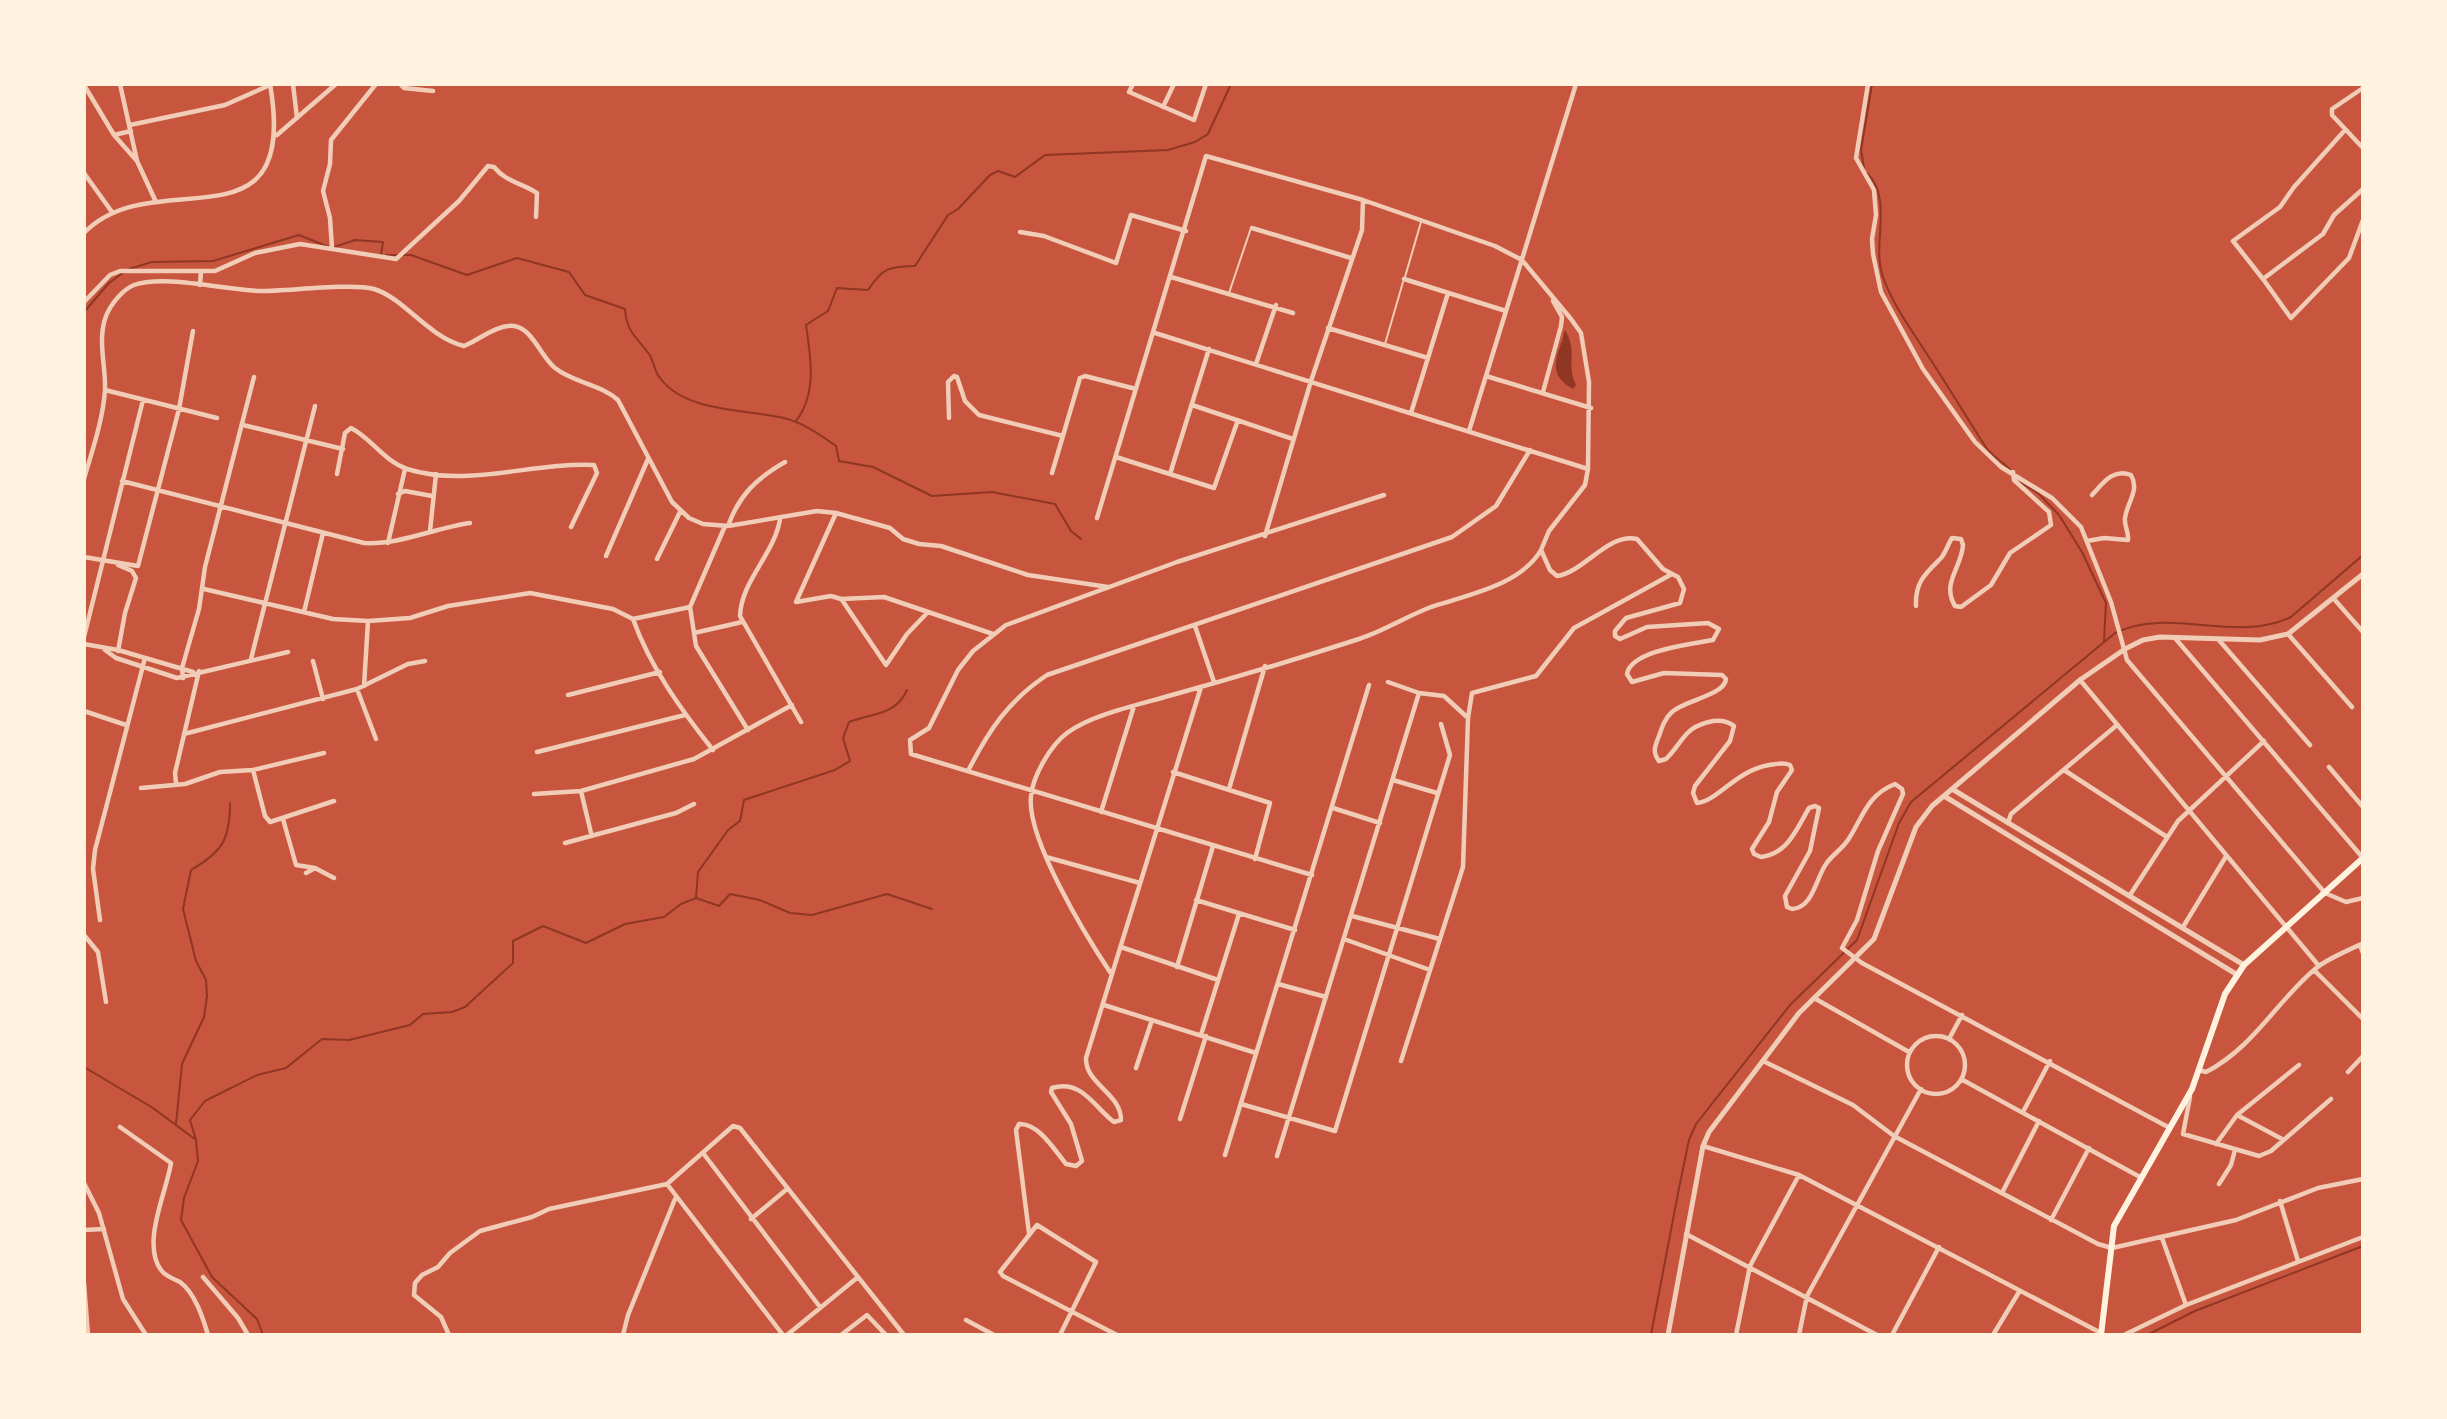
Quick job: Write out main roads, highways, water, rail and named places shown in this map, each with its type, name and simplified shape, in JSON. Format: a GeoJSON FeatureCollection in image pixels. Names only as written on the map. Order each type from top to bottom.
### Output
{"type":"FeatureCollection","features":[{"type":"Feature","properties":{"kind":"main road"},"geometry":{"type":"LineString","coordinates":[[2101,1334],[2114,1226],[2192,1089],[2218,1011],[2236,974],[2363,858]]}},
{"type":"Feature","properties":{"kind":"waterway"},"geometry":{"type":"LineString","coordinates":[[796,421],[803,410],[810,387],[811,363],[806,325],[828,311],[837,288],[868,290],[887,270],[915,266],[948,215],[958,209],[990,175],[998,171],[1015,177],[1045,155],[1168,150],[1195,142],[1208,134],[1231,84]]}},
{"type":"Feature","properties":{"kind":"waterway"},"geometry":{"type":"LineString","coordinates":[[1864,168],[1861,150],[1872,84]]}},
{"type":"Feature","properties":{"kind":"waterway"},"geometry":{"type":"LineString","coordinates":[[1867,173],[1879,196],[1880,264],[1890,294],[1985,446],[2012,472]]}},
{"type":"Feature","properties":{"kind":"waterway"},"geometry":{"type":"LineString","coordinates":[[129,269],[152,262],[213,261],[299,235],[329,247]]}},
{"type":"Feature","properties":{"kind":"waterway"},"geometry":{"type":"LineString","coordinates":[[334,247],[355,240],[383,242],[381,255]]}},
{"type":"Feature","properties":{"kind":"waterway"},"geometry":{"type":"LineString","coordinates":[[386,255],[398,255]]}},
{"type":"Feature","properties":{"kind":"waterway"},"geometry":{"type":"LineString","coordinates":[[403,255],[411,255],[467,275],[517,258],[569,272],[585,295],[625,309],[630,329],[649,354],[658,375],[671,389],[685,398],[718,408],[769,415],[798,423],[836,446],[839,461],[873,467],[932,496],[992,492],[1055,504],[1071,531],[1081,539]]}},
{"type":"Feature","properties":{"kind":"waterway"},"geometry":{"type":"LineString","coordinates":[[84,312],[109,283],[124,272]]}},
{"type":"Feature","properties":{"kind":"waterway"},"geometry":{"type":"LineString","coordinates":[[2020,482],[2038,493],[2059,515],[2082,552],[2106,603],[2104,641]]}},
{"type":"Feature","properties":{"kind":"waterway"},"geometry":{"type":"LineString","coordinates":[[1651,1335],[1689,1140],[1696,1124],[1790,1005],[1857,940],[1899,823],[1911,802],[2115,633],[2158,623],[2225,627],[2270,624],[2291,617],[2363,555]]}},
{"type":"Feature","properties":{"kind":"waterway"},"geometry":{"type":"LineString","coordinates":[[696,898],[698,872],[728,830],[740,821],[744,800],[835,770],[850,761],[843,738],[849,722],[890,709],[907,690]]}},
{"type":"Feature","properties":{"kind":"waterway"},"geometry":{"type":"LineString","coordinates":[[176,1124],[182,1064],[204,1017],[207,996],[206,980],[196,961],[183,909],[191,870],[217,851],[226,836],[230,803]]}},
{"type":"Feature","properties":{"kind":"waterway"},"geometry":{"type":"LineString","coordinates":[[196,1140],[190,1120],[205,1101],[257,1075],[286,1068],[322,1039],[349,1040],[410,1025],[423,1014],[452,1012],[465,1007],[513,963],[513,941],[543,926],[586,943],[625,924],[664,917],[681,904],[696,898],[719,906],[730,894],[760,900],[790,913],[812,915],[887,894],[932,909]]}},
{"type":"Feature","properties":{"kind":"waterway"},"geometry":{"type":"LineString","coordinates":[[84,1067],[153,1108],[196,1140],[198,1161],[184,1198],[181,1220],[212,1277],[257,1319],[263,1335]]}},
{"type":"Feature","properties":{"kind":"waterway"},"geometry":{"type":"LineString","coordinates":[[2147,1335],[2195,1311],[2363,1246]]}}]}
